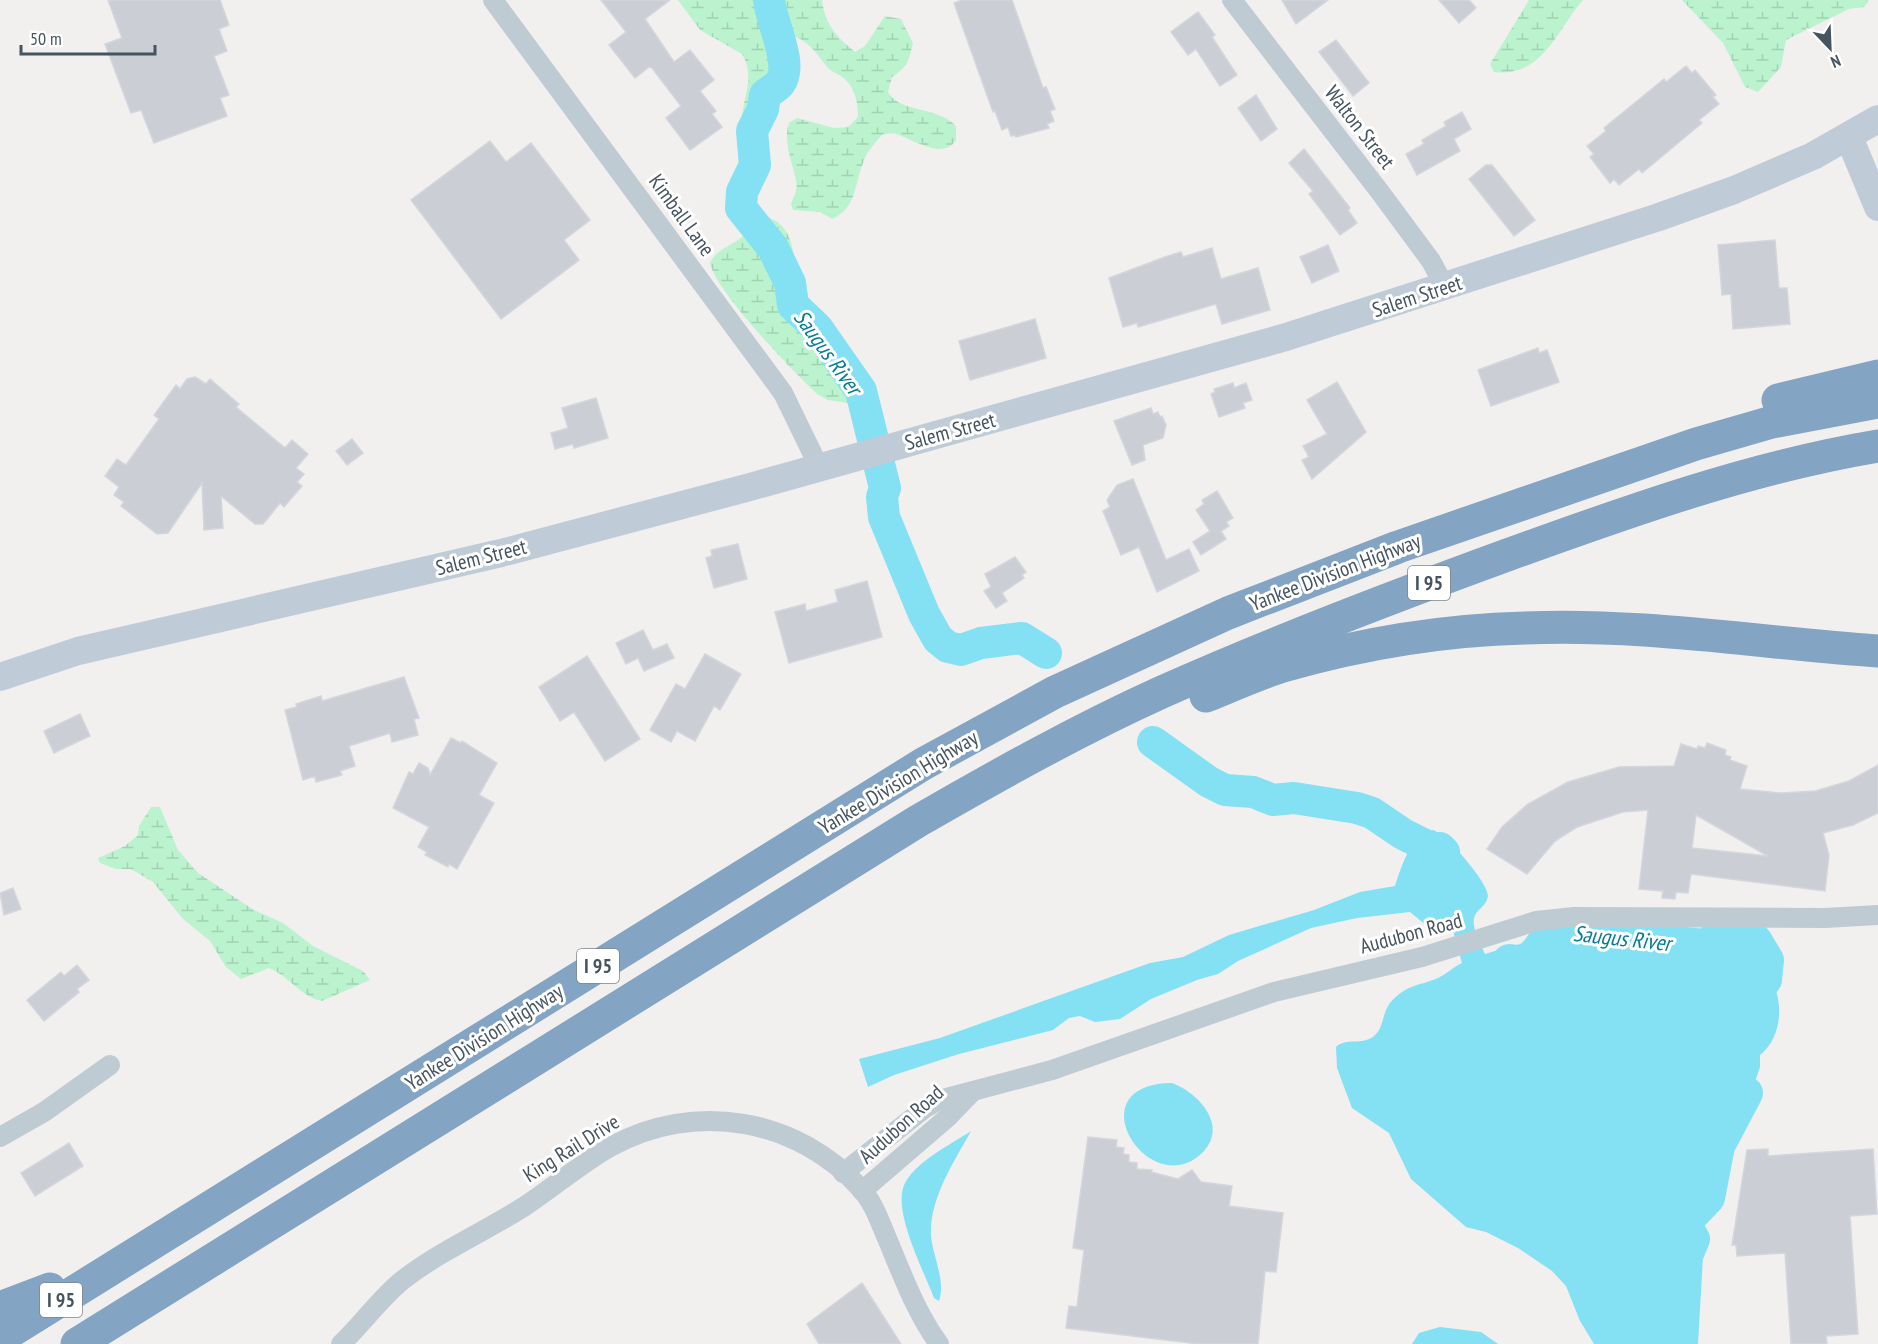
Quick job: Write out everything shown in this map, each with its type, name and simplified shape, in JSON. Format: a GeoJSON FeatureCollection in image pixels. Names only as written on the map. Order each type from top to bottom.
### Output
{"type":"FeatureCollection","features":[{"type":"Feature","properties":{"kind":"highway"},"geometry":{"type":"LineString","coordinates":[[1465,522],[1706,423],[1803,392],[1878,376]]}},
{"type":"Feature","properties":{"kind":"highway","name":"Yankee Division Highway"},"geometry":{"type":"LineString","coordinates":[[0,1338],[913,771],[1055,692],[1228,614],[1465,522],[1740,431],[1773,422],[1878,402]]}},
{"type":"Feature","properties":{"kind":"highway","name":"Yankee Division Highway"},"geometry":{"type":"LineString","coordinates":[[77,1344],[725,940],[1000,774],[1179,684],[1298,633],[1423,586],[1675,498],[1802,461],[1878,446]]}},
{"type":"Feature","properties":{"kind":"highway"},"geometry":{"type":"LineString","coordinates":[[1000,774],[1282,667],[1415,639],[1524,627],[1572,628],[1878,651]]}},
{"type":"Feature","properties":{"kind":"highway"},"geometry":{"type":"LineString","coordinates":[[0,1308],[122,1262]]}},
{"type":"Feature","properties":{"kind":"main road","name":"Salem Street"},"geometry":{"type":"LineString","coordinates":[[0,677],[78,651],[501,553],[1286,337],[1734,190],[1776,173],[1849,137],[1878,119]]}},
{"type":"Feature","properties":{"kind":"main road"},"geometry":{"type":"LineString","coordinates":[[1849,137],[1878,207]]}},
{"type":"Feature","properties":{"kind":"street","name":"Kimball Lane"},"geometry":{"type":"LineString","coordinates":[[493,0],[783,393],[819,467]]}},
{"type":"Feature","properties":{"kind":"street","name":"Walton Street"},"geometry":{"type":"LineString","coordinates":[[1232,0],[1380,192],[1431,261],[1445,286]]}},
{"type":"Feature","properties":{"kind":"street","name":"Audubon Road"},"geometry":{"type":"LineString","coordinates":[[843,1173],[925,1108],[953,1096],[1112,1050],[1274,993],[1422,957],[1536,921],[1574,917],[1826,918],[1878,915]]}},
{"type":"Feature","properties":{"kind":"street"},"geometry":{"type":"LineString","coordinates":[[0,1137],[44,1112],[110,1065]]}},
{"type":"Feature","properties":{"kind":"street","name":"Audubon Road"},"geometry":{"type":"LineString","coordinates":[[862,1191],[947,1118],[972,1092]]}},
{"type":"Feature","properties":{"kind":"street","name":"King Rail Drive"},"geometry":{"type":"LineString","coordinates":[[341,1344],[403,1279],[525,1206],[612,1146],[656,1128],[695,1120],[741,1122],[771,1130],[800,1142],[843,1173],[862,1191],[875,1210],[918,1308],[939,1344]]}},
{"type":"Feature","properties":{"kind":"green space"},"geometry":{"type":"Polygon","coordinates":[[[678,0],[822,0],[832,29],[855,52],[865,46],[885,16],[901,19],[913,43],[907,63],[892,77],[888,92],[893,99],[901,103],[948,120],[956,126],[956,140],[944,149],[936,149],[896,134],[882,135],[866,155],[854,195],[846,209],[832,219],[820,212],[793,210],[791,204],[797,185],[787,142],[789,123],[797,118],[834,128],[848,127],[858,117],[852,88],[844,78],[828,68],[809,46],[796,37],[789,42],[785,93],[757,126],[746,124],[742,117],[748,85],[748,70],[742,54],[700,30],[678,0]]]}},
{"type":"Feature","properties":{"kind":"green space"},"geometry":{"type":"Polygon","coordinates":[[[1529,0],[1583,0],[1547,50],[1536,60],[1524,68],[1511,72],[1494,72],[1490,64],[1529,0]]]}},
{"type":"Feature","properties":{"kind":"green space"},"geometry":{"type":"Polygon","coordinates":[[[1682,0],[1869,0],[1864,7],[1849,9],[1786,40],[1781,67],[1758,92],[1745,87],[1723,43],[1682,0]]]}},
{"type":"Feature","properties":{"kind":"green space"},"geometry":{"type":"Polygon","coordinates":[[[769,218],[782,226],[787,233],[799,284],[813,312],[879,401],[851,413],[848,403],[828,400],[817,394],[756,330],[715,276],[710,263],[714,257],[745,235],[751,222],[769,218]]]}},
{"type":"Feature","properties":{"kind":"green space"},"geometry":{"type":"Polygon","coordinates":[[[151,807],[160,807],[178,850],[198,873],[254,910],[283,923],[313,946],[363,971],[370,980],[322,1001],[301,991],[269,968],[241,979],[226,967],[210,941],[183,919],[153,882],[131,869],[116,869],[100,863],[98,858],[125,846],[138,835],[139,826],[151,807]]]}},
{"type":"Feature","properties":{"kind":"water"},"geometry":{"type":"Polygon","coordinates":[[[1433,830],[1447,840],[1465,859],[1486,889],[1487,901],[1475,915],[1474,921],[1485,954],[1498,950],[1510,954],[1525,946],[1595,935],[1637,938],[1655,935],[1714,943],[1758,941],[1773,962],[1770,977],[1778,996],[1777,1028],[1768,1047],[1760,1055],[1760,1067],[1740,1126],[1724,1131],[1713,1149],[1696,1228],[1682,1255],[1674,1316],[1676,1344],[1594,1344],[1580,1321],[1566,1286],[1552,1271],[1518,1248],[1486,1232],[1466,1227],[1411,1179],[1389,1133],[1352,1108],[1337,1068],[1336,1047],[1344,1042],[1364,1041],[1374,1036],[1380,1029],[1387,1007],[1402,992],[1431,981],[1462,963],[1452,927],[1427,926],[1410,912],[1357,918],[1311,928],[1238,961],[1218,974],[1151,999],[1120,1019],[1095,1022],[1080,1016],[1069,1018],[1053,1030],[959,1054],[894,1075],[868,1087],[859,1059],[940,1038],[1150,963],[1183,957],[1229,935],[1314,910],[1360,892],[1395,886],[1413,844],[1419,837],[1433,830]]]}},
{"type":"Feature","properties":{"kind":"water"},"geometry":{"type":"Polygon","coordinates":[[[1172,1083],[1201,1103],[1212,1122],[1209,1144],[1201,1154],[1181,1165],[1160,1163],[1143,1153],[1130,1137],[1124,1119],[1128,1101],[1143,1088],[1172,1083]]]}},
{"type":"Feature","properties":{"kind":"water"},"geometry":{"type":"Polygon","coordinates":[[[971,1131],[944,1181],[931,1222],[932,1244],[941,1285],[939,1301],[934,1298],[910,1240],[902,1208],[902,1194],[905,1183],[918,1167],[971,1131]]]}},
{"type":"Feature","properties":{"kind":"water"},"geometry":{"type":"Polygon","coordinates":[[[1440,1327],[1481,1332],[1498,1344],[1412,1344],[1419,1333],[1440,1327]]]}},
{"type":"Feature","properties":{"kind":"building"},"geometry":{"type":"Polygon","coordinates":[[[108,0],[220,0],[229,25],[219,29],[227,51],[214,56],[229,95],[220,98],[227,116],[154,143],[141,110],[131,113],[105,44],[122,38],[108,0]]]}},
{"type":"Feature","properties":{"kind":"building"},"geometry":{"type":"Polygon","coordinates":[[[601,0],[670,0],[645,19],[674,62],[690,50],[714,80],[700,91],[716,111],[712,114],[722,127],[690,150],[666,118],[681,106],[652,68],[649,67],[635,78],[609,45],[626,32],[601,0]]]}},
{"type":"Feature","properties":{"kind":"building"},"geometry":{"type":"Polygon","coordinates":[[[962,0],[1012,0],[1043,88],[1046,87],[1055,109],[1050,111],[1054,121],[1047,124],[1049,128],[1016,137],[1011,136],[1008,127],[1002,130],[995,111],[993,112],[954,3],[962,0]]]}},
{"type":"Feature","properties":{"kind":"building"},"geometry":{"type":"Polygon","coordinates":[[[1282,0],[1328,0],[1296,24],[1282,0]]]}},
{"type":"Feature","properties":{"kind":"building"},"geometry":{"type":"Polygon","coordinates":[[[1439,0],[1469,0],[1476,8],[1459,23],[1439,0]]]}},
{"type":"Feature","properties":{"kind":"building"},"geometry":{"type":"Polygon","coordinates":[[[1198,12],[1215,35],[1212,37],[1237,75],[1220,86],[1196,49],[1188,55],[1171,32],[1198,12]]]}},
{"type":"Feature","properties":{"kind":"building"},"geometry":{"type":"Polygon","coordinates":[[[1336,40],[1369,83],[1353,96],[1319,52],[1336,40]]]}},
{"type":"Feature","properties":{"kind":"building"},"geometry":{"type":"Polygon","coordinates":[[[1686,66],[1692,73],[1695,70],[1716,95],[1713,97],[1719,104],[1699,120],[1702,123],[1642,173],[1639,169],[1619,185],[1614,179],[1610,183],[1590,157],[1594,154],[1587,146],[1606,131],[1604,128],[1664,79],[1666,82],[1686,66]]]}},
{"type":"Feature","properties":{"kind":"building"},"geometry":{"type":"Polygon","coordinates":[[[1256,95],[1277,129],[1261,141],[1238,108],[1256,95]]]}},
{"type":"Feature","properties":{"kind":"building"},"geometry":{"type":"Polygon","coordinates":[[[1462,112],[1471,129],[1454,139],[1460,151],[1417,175],[1406,154],[1424,144],[1422,140],[1446,126],[1444,122],[1462,112]]]}},
{"type":"Feature","properties":{"kind":"building"},"geometry":{"type":"Polygon","coordinates":[[[490,141],[506,162],[531,143],[590,220],[564,240],[579,260],[501,319],[411,200],[490,141]]]}},
{"type":"Feature","properties":{"kind":"building"},"geometry":{"type":"Polygon","coordinates":[[[1304,149],[1350,208],[1348,210],[1357,223],[1340,235],[1309,194],[1313,191],[1289,163],[1304,149]]]}},
{"type":"Feature","properties":{"kind":"building"},"geometry":{"type":"Polygon","coordinates":[[[1486,165],[1492,165],[1535,220],[1514,236],[1469,179],[1486,165]]]}},
{"type":"Feature","properties":{"kind":"building"},"geometry":{"type":"Polygon","coordinates":[[[1775,240],[1779,288],[1787,288],[1790,324],[1733,329],[1731,294],[1722,295],[1718,245],[1775,240]]]}},
{"type":"Feature","properties":{"kind":"building"},"geometry":{"type":"Polygon","coordinates":[[[1328,245],[1339,271],[1312,283],[1300,257],[1328,245]]]}},
{"type":"Feature","properties":{"kind":"building"},"geometry":{"type":"Polygon","coordinates":[[[1212,248],[1221,279],[1258,268],[1270,310],[1222,324],[1216,304],[1138,327],[1137,323],[1123,327],[1109,278],[1181,252],[1183,257],[1212,248]]]}},
{"type":"Feature","properties":{"kind":"building"},"geometry":{"type":"Polygon","coordinates":[[[1035,319],[1046,358],[970,380],[959,341],[1035,319]]]}},
{"type":"Feature","properties":{"kind":"building"},"geometry":{"type":"Polygon","coordinates":[[[1538,348],[1539,353],[1547,350],[1559,382],[1491,406],[1478,370],[1538,348]]]}},
{"type":"Feature","properties":{"kind":"building"},"geometry":{"type":"Polygon","coordinates":[[[195,377],[206,384],[210,379],[239,404],[236,407],[285,448],[292,440],[308,454],[296,468],[304,474],[297,482],[302,486],[284,507],[280,503],[263,524],[255,524],[221,496],[223,528],[204,530],[202,483],[168,533],[157,534],[121,506],[124,502],[114,495],[119,487],[105,476],[117,459],[126,465],[159,419],[154,415],[176,385],[180,389],[187,379],[195,377]]]}},
{"type":"Feature","properties":{"kind":"building"},"geometry":{"type":"Polygon","coordinates":[[[1337,382],[1366,432],[1312,479],[1302,460],[1309,457],[1303,446],[1327,434],[1307,400],[1337,382]]]}},
{"type":"Feature","properties":{"kind":"building"},"geometry":{"type":"Polygon","coordinates":[[[1233,383],[1234,388],[1246,383],[1252,400],[1243,403],[1245,408],[1219,417],[1211,394],[1215,392],[1214,389],[1233,383]]]}},
{"type":"Feature","properties":{"kind":"building"},"geometry":{"type":"Polygon","coordinates":[[[596,398],[608,438],[574,448],[573,444],[555,449],[551,433],[568,428],[562,408],[596,398]]]}},
{"type":"Feature","properties":{"kind":"building"},"geometry":{"type":"Polygon","coordinates":[[[1151,408],[1153,414],[1158,412],[1160,417],[1162,416],[1166,425],[1163,438],[1143,445],[1145,460],[1132,465],[1114,421],[1151,408]]]}},
{"type":"Feature","properties":{"kind":"building"},"geometry":{"type":"Polygon","coordinates":[[[352,439],[363,453],[347,465],[336,451],[352,439]]]}},
{"type":"Feature","properties":{"kind":"building"},"geometry":{"type":"Polygon","coordinates":[[[1133,479],[1166,560],[1189,549],[1199,571],[1157,592],[1139,547],[1121,555],[1103,511],[1110,507],[1107,500],[1117,485],[1133,479]]]}},
{"type":"Feature","properties":{"kind":"building"},"geometry":{"type":"Polygon","coordinates":[[[1217,491],[1233,518],[1226,522],[1229,526],[1221,531],[1226,539],[1201,555],[1193,542],[1210,531],[1196,510],[1204,504],[1202,500],[1217,491]]]}},
{"type":"Feature","properties":{"kind":"building"},"geometry":{"type":"Polygon","coordinates":[[[738,544],[747,579],[714,588],[706,558],[712,556],[711,550],[738,544]]]}},
{"type":"Feature","properties":{"kind":"building"},"geometry":{"type":"Polygon","coordinates":[[[1015,557],[1026,572],[1022,575],[1024,578],[1002,593],[1007,601],[996,608],[984,591],[991,587],[985,574],[1015,557]]]}},
{"type":"Feature","properties":{"kind":"building"},"geometry":{"type":"Polygon","coordinates":[[[867,581],[882,637],[789,663],[775,612],[805,604],[806,611],[838,602],[835,590],[867,581]]]}},
{"type":"Feature","properties":{"kind":"building"},"geometry":{"type":"Polygon","coordinates":[[[643,630],[653,650],[667,644],[674,658],[644,671],[638,658],[626,664],[616,643],[643,630]]]}},
{"type":"Feature","properties":{"kind":"building"},"geometry":{"type":"Polygon","coordinates":[[[705,654],[741,674],[720,710],[714,706],[695,741],[677,731],[671,742],[650,730],[676,684],[685,689],[705,654]]]}},
{"type":"Feature","properties":{"kind":"building"},"geometry":{"type":"Polygon","coordinates":[[[587,656],[640,739],[605,761],[574,712],[560,721],[539,687],[587,656]]]}},
{"type":"Feature","properties":{"kind":"building"},"geometry":{"type":"Polygon","coordinates":[[[404,677],[419,718],[414,719],[418,735],[392,742],[390,733],[349,746],[355,766],[340,771],[342,775],[316,782],[315,776],[303,780],[285,710],[321,696],[322,701],[404,677]]]}},
{"type":"Feature","properties":{"kind":"building"},"geometry":{"type":"Polygon","coordinates":[[[80,714],[90,736],[54,753],[44,731],[80,714]]]}},
{"type":"Feature","properties":{"kind":"building"},"geometry":{"type":"Polygon","coordinates":[[[451,738],[461,743],[462,741],[497,763],[479,795],[494,803],[457,869],[425,855],[427,852],[418,847],[429,827],[393,808],[409,772],[413,774],[419,763],[428,768],[430,775],[451,738]]]}},
{"type":"Feature","properties":{"kind":"building"},"geometry":{"type":"Polygon","coordinates":[[[1707,743],[1726,750],[1725,755],[1731,757],[1730,760],[1747,766],[1740,789],[1781,793],[1815,791],[1849,781],[1878,765],[1878,813],[1853,825],[1823,833],[1829,855],[1825,891],[1691,874],[1688,893],[1676,892],[1675,899],[1662,898],[1663,891],[1639,889],[1648,810],[1623,812],[1577,827],[1555,841],[1527,874],[1487,849],[1502,827],[1528,804],[1568,782],[1619,767],[1674,766],[1681,744],[1697,749],[1698,746],[1705,748],[1707,743]],[[1696,815],[1692,848],[1768,856],[1696,815]]]}},
{"type":"Feature","properties":{"kind":"building"},"geometry":{"type":"Polygon","coordinates":[[[13,888],[21,909],[4,915],[0,893],[13,888]]]}},
{"type":"Feature","properties":{"kind":"building"},"geometry":{"type":"Polygon","coordinates":[[[77,965],[89,980],[77,989],[79,992],[44,1021],[27,1000],[61,972],[64,976],[77,965]]]}},
{"type":"Feature","properties":{"kind":"building"},"geometry":{"type":"Polygon","coordinates":[[[1088,1137],[1117,1140],[1116,1147],[1124,1148],[1123,1154],[1129,1155],[1129,1162],[1137,1163],[1137,1169],[1152,1170],[1151,1172],[1178,1179],[1192,1170],[1201,1182],[1232,1186],[1229,1206],[1283,1213],[1276,1272],[1265,1271],[1258,1344],[1199,1344],[1066,1328],[1069,1306],[1077,1307],[1084,1250],[1073,1248],[1088,1137]]]}},
{"type":"Feature","properties":{"kind":"building"},"geometry":{"type":"Polygon","coordinates":[[[69,1143],[83,1166],[35,1196],[21,1173],[69,1143]]]}},
{"type":"Feature","properties":{"kind":"building"},"geometry":{"type":"Polygon","coordinates":[[[1768,1149],[1768,1156],[1873,1149],[1877,1214],[1850,1216],[1858,1334],[1826,1336],[1827,1344],[1791,1344],[1785,1253],[1737,1256],[1736,1245],[1732,1245],[1747,1150],[1768,1149]]]}},
{"type":"Feature","properties":{"kind":"building"},"geometry":{"type":"Polygon","coordinates":[[[862,1283],[901,1344],[819,1344],[807,1324],[862,1283]]]}},
{"type":"Feature","properties":{"kind":"waterway","name":"Saugus River"},"geometry":{"type":"LineString","coordinates":[[769,0],[783,54],[784,75],[780,83],[765,95],[763,109],[752,131],[755,165],[742,192],[741,208],[773,248],[790,283],[793,305],[817,328],[861,391],[885,488],[882,497],[884,517],[924,614],[938,639],[948,647],[961,650],[981,643],[1022,638],[1046,653]]}},
{"type":"Feature","properties":{"kind":"waterway","name":"Saugus River"},"geometry":{"type":"LineString","coordinates":[[1153,742],[1209,782],[1225,790],[1253,792],[1273,800],[1294,798],[1357,808],[1372,813],[1403,834],[1431,848],[1440,848],[1444,852],[1445,862]]}},
{"type":"Feature","properties":{"kind":"waterway","name":"Saugus River"},"geometry":{"type":"LineString","coordinates":[[1509,960],[1528,958],[1540,947],[1547,935],[1579,931],[1600,935],[1614,942],[1674,942],[1704,945],[1716,938],[1748,942],[1756,940],[1768,960],[1766,980]]}},
{"type":"Feature","properties":{"kind":"waterway","name":"Saugus River"},"geometry":{"type":"LineString","coordinates":[[1682,1344],[1687,1256],[1694,1239],[1688,1229],[1690,1218],[1709,1198],[1719,1146],[1747,1093]]}}]}
